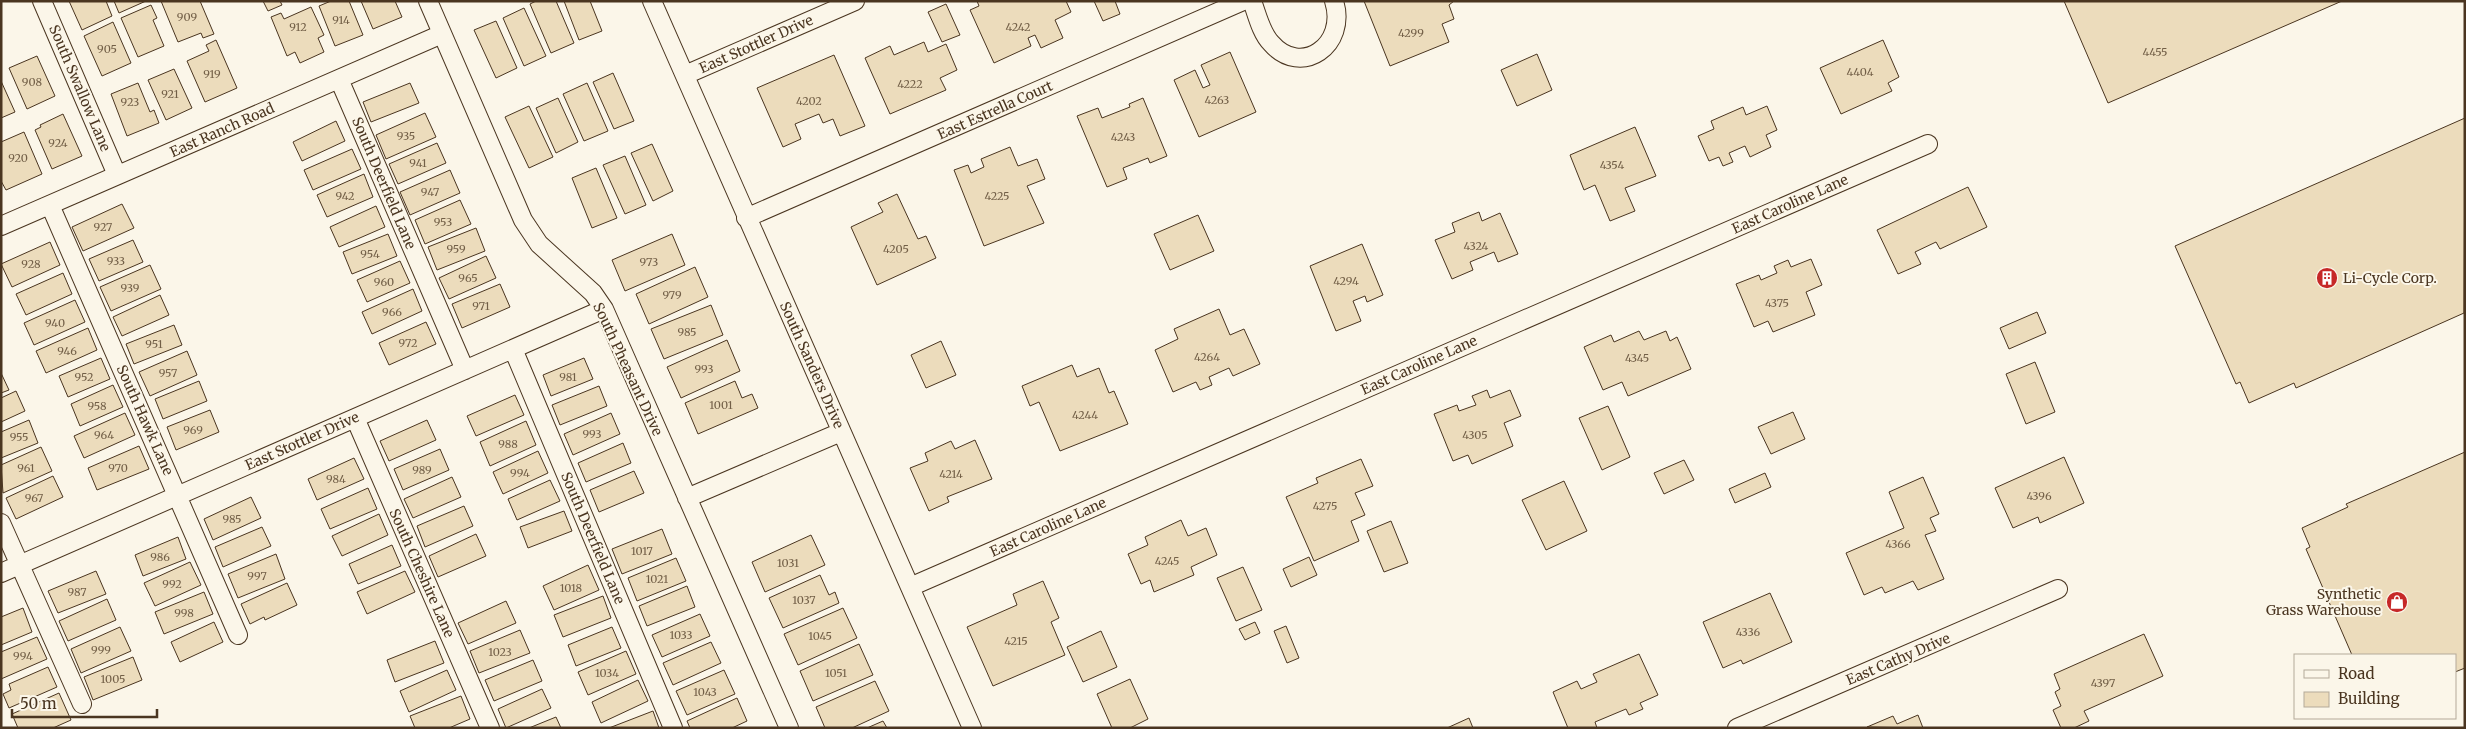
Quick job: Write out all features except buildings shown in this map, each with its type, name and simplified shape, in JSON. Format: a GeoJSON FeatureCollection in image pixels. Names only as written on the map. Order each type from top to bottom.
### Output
{"type":"FeatureCollection","features":[{"type":"Feature","properties":{"kind":"street","name":"South Swallow Lane"},"geometry":{"type":"LineString","coordinates":[[42,1],[117,175]]}},
{"type":"Feature","properties":{"kind":"street","name":"South Pheasant Drive"},"geometry":{"type":"LineString","coordinates":[[428,1],[523,220],[540,244],[593,293],[604,309],[789,728]]}},
{"type":"Feature","properties":{"kind":"street","name":"South Sanders Drive"},"geometry":{"type":"LineString","coordinates":[[652,1],[972,728]]}},
{"type":"Feature","properties":{"kind":"street","name":"East Stottler Drive"},"geometry":{"type":"LineString","coordinates":[[685,75],[855,1]]}},
{"type":"Feature","properties":{"kind":"street","name":"East Estrella Court"},"geometry":{"type":"LineString","coordinates":[[746,218],[1243,1]]}},
{"type":"Feature","properties":{"kind":"street"},"geometry":{"type":"LineString","coordinates":[[1252,1],[1269,42],[1278,51],[1290,56],[1303,57],[1316,54],[1334,37],[1338,25],[1338,13],[1334,1]]}},
{"type":"Feature","properties":{"kind":"street","name":"East Ranch Road"},"geometry":{"type":"LineString","coordinates":[[1,226],[442,34]]}},
{"type":"Feature","properties":{"kind":"street","name":"South Deerfield Lane"},"geometry":{"type":"LineString","coordinates":[[339,79],[465,370]]}},
{"type":"Feature","properties":{"kind":"street","name":"East Caroline Lane"},"geometry":{"type":"LineString","coordinates":[[910,587],[1928,144]]}},
{"type":"Feature","properties":{"kind":"street","name":"South Hawk Lane"},"geometry":{"type":"LineString","coordinates":[[50,205],[238,635]]}},
{"type":"Feature","properties":{"kind":"street","name":"East Stottler Drive"},"geometry":{"type":"LineString","coordinates":[[1,573],[604,309]]}},
{"type":"Feature","properties":{"kind":"street","name":"South Deerfield Lane"},"geometry":{"type":"LineString","coordinates":[[513,349],[673,728]]}},
{"type":"Feature","properties":{"kind":"street","name":"South Cheshire Lane"},"geometry":{"type":"LineString","coordinates":[[355,418],[490,728]]}},
{"type":"Feature","properties":{"kind":"street"},"geometry":{"type":"LineString","coordinates":[[687,498],[841,432]]}},
{"type":"Feature","properties":{"kind":"street"},"geometry":{"type":"LineString","coordinates":[[1,523],[82,704]]}},
{"type":"Feature","properties":{"kind":"street","name":"East Cathy Drive"},"geometry":{"type":"LineString","coordinates":[[1738,728],[2058,589]]}},
{"type":"Feature","properties":{"kind":"place","name":"Li-Cycle Corp."},"geometry":{"type":"Point","coordinates":[2327,278]}},
{"type":"Feature","properties":{"kind":"place","name":"Synthetic Grass Warehouse"},"geometry":{"type":"Point","coordinates":[2397,602]}}]}
